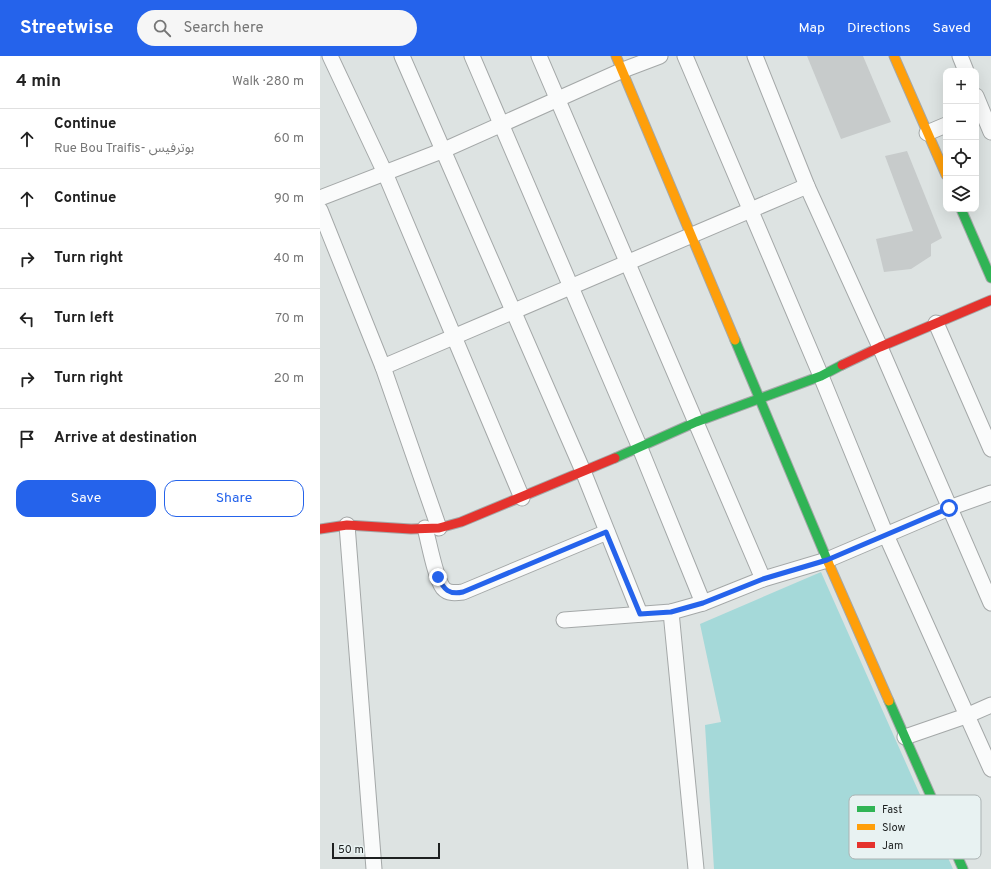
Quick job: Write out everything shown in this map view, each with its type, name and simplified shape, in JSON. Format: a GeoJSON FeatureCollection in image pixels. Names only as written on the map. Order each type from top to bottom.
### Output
{"type":"FeatureCollection","features":[{"type":"Feature","properties":{"kind":"street"},"geometry":{"type":"LineString","coordinates":[[330,56],[385,173],[522,498]]}},
{"type":"Feature","properties":{"kind":"street"},"geometry":{"type":"LineString","coordinates":[[402,56],[444,150],[512,312],[583,471],[606,532],[640,614]]}},
{"type":"Feature","properties":{"kind":"street"},"geometry":{"type":"LineString","coordinates":[[472,56],[640,448],[703,603]]}},
{"type":"Feature","properties":{"kind":"street"},"geometry":{"type":"LineString","coordinates":[[539,56],[763,579]]}},
{"type":"Feature","properties":{"kind":"street"},"geometry":{"type":"LineString","coordinates":[[616,56],[827,560],[930,795]]}},
{"type":"Feature","properties":{"kind":"street"},"geometry":{"type":"LineString","coordinates":[[320,198],[444,150],[502,125],[558,98],[660,56]]}},
{"type":"Feature","properties":{"kind":"street"},"geometry":{"type":"LineString","coordinates":[[685,56],[821,376],[886,535],[991,769]]}},
{"type":"Feature","properties":{"kind":"street"},"geometry":{"type":"LineString","coordinates":[[755,56],[807,186],[880,348],[991,603]]}},
{"type":"Feature","properties":{"kind":"street"},"geometry":{"type":"LineString","coordinates":[[894,56],[943,168]]}},
{"type":"Feature","properties":{"kind":"street"},"geometry":{"type":"LineString","coordinates":[[960,56],[965,68]]}},
{"type":"Feature","properties":{"kind":"street"},"geometry":{"type":"LineString","coordinates":[[981,105],[991,132]]}},
{"type":"Feature","properties":{"kind":"street"},"geometry":{"type":"LineString","coordinates":[[928,133],[943,126]]}},
{"type":"Feature","properties":{"kind":"street"},"geometry":{"type":"LineString","coordinates":[[384,367],[807,186]]}},
{"type":"Feature","properties":{"kind":"street"},"geometry":{"type":"LineString","coordinates":[[320,210],[384,367],[432,528],[443,588],[455,594],[463,592],[606,532]]}},
{"type":"Feature","properties":{"kind":"street"},"geometry":{"type":"LineString","coordinates":[[962,212],[991,278]]}},
{"type":"Feature","properties":{"kind":"street"},"geometry":{"type":"LineString","coordinates":[[320,529],[348,525],[411,529],[432,528],[461,522],[640,448],[696,422],[821,376],[880,348],[991,300]]}},
{"type":"Feature","properties":{"kind":"street"},"geometry":{"type":"LineString","coordinates":[[936,323],[991,449]]}},
{"type":"Feature","properties":{"kind":"street"},"geometry":{"type":"LineString","coordinates":[[564,620],[671,612],[703,603],[763,579],[827,560],[949,508],[991,493]]}},
{"type":"Feature","properties":{"kind":"street"},"geometry":{"type":"LineString","coordinates":[[348,525],[374,869]]}},
{"type":"Feature","properties":{"kind":"street"},"geometry":{"type":"LineString","coordinates":[[671,612],[696,869]]}},
{"type":"Feature","properties":{"kind":"street"},"geometry":{"type":"LineString","coordinates":[[905,737],[966,716],[991,705]]}},
{"type":"Feature","properties":{"kind":"street"},"geometry":{"type":"LineString","coordinates":[[959,859],[963,869]]}},
{"type":"Feature","properties":{"kind":"shaded area"},"geometry":{"type":"Polygon","coordinates":[[[821,572],[920,795],[849,795],[849,859],[949,859],[953,869],[714,869],[705,725],[721,722],[700,624],[821,572]]]}},
{"type":"Feature","properties":{"kind":"building"},"geometry":{"type":"Polygon","coordinates":[[[807,56],[863,56],[891,122],[841,139],[807,56]]]}},
{"type":"Feature","properties":{"kind":"building"},"geometry":{"type":"Polygon","coordinates":[[[907,151],[942,238],[931,244],[931,256],[911,269],[884,272],[876,239],[913,231],[885,156],[907,151]]]}},
{"type":"Feature","properties":{"kind":"traffic: fast"},"geometry":{"type":"LineString","coordinates":[[962,212],[991,278]]}},
{"type":"Feature","properties":{"kind":"traffic: fast"},"geometry":{"type":"LineString","coordinates":[[735,340],[828,562]]}},
{"type":"Feature","properties":{"kind":"traffic: fast"},"geometry":{"type":"LineString","coordinates":[[615,458],[696,422],[821,376],[842,365]]}},
{"type":"Feature","properties":{"kind":"traffic: fast"},"geometry":{"type":"LineString","coordinates":[[889,701],[930,795]]}},
{"type":"Feature","properties":{"kind":"traffic: fast"},"geometry":{"type":"LineString","coordinates":[[959,859],[963,869]]}},
{"type":"Feature","properties":{"kind":"traffic: slow"},"geometry":{"type":"LineString","coordinates":[[616,56],[735,340]]}},
{"type":"Feature","properties":{"kind":"traffic: slow"},"geometry":{"type":"LineString","coordinates":[[894,56],[943,168]]}},
{"type":"Feature","properties":{"kind":"traffic: slow"},"geometry":{"type":"LineString","coordinates":[[828,562],[889,701]]}},
{"type":"Feature","properties":{"kind":"traffic: jam"},"geometry":{"type":"LineString","coordinates":[[842,365],[880,347],[991,300]]}},
{"type":"Feature","properties":{"kind":"traffic: jam"},"geometry":{"type":"LineString","coordinates":[[320,529],[347,525],[411,529],[439,528],[461,522],[615,458]]}},
{"type":"Feature","properties":{"kind":"route"},"geometry":{"type":"LineString","coordinates":[[438,577],[443,588],[448,592],[455,594],[463,592],[606,532],[640,614],[671,612],[703,603],[763,579],[827,560],[949,508]]}}]}
